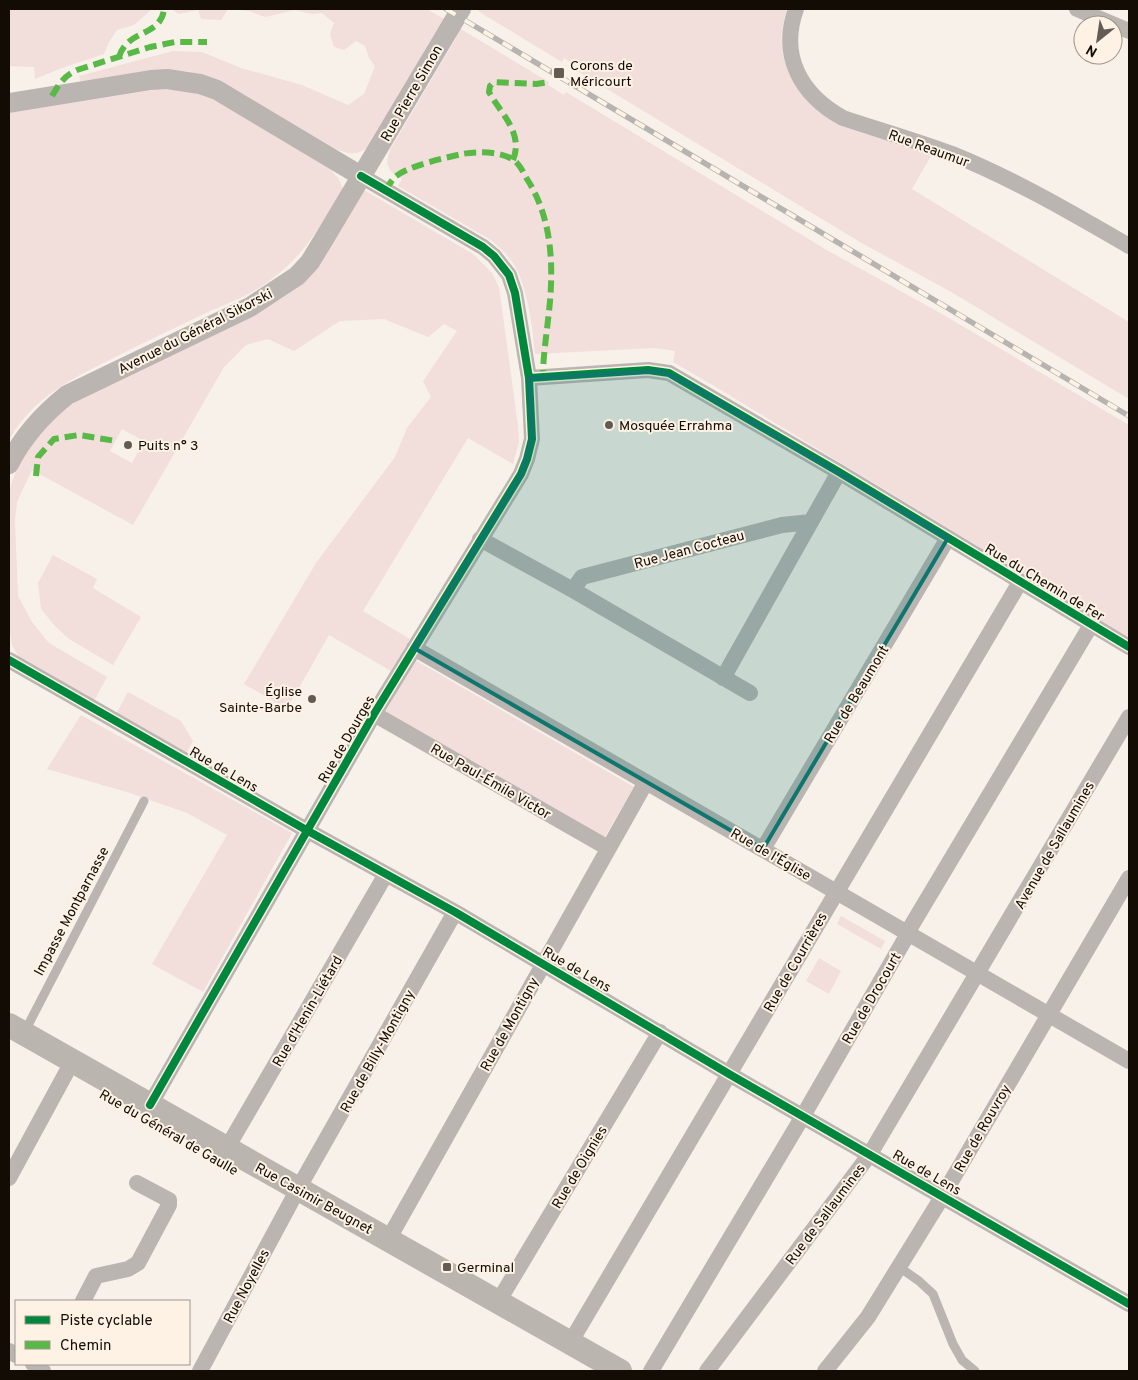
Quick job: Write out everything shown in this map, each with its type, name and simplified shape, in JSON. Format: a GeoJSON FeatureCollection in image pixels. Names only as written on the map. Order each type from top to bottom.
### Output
{"type":"FeatureCollection","features":[{"type":"Feature","properties":{"kind":"main road","name":"Rue du Général de Gaulle"},"geometry":{"type":"LineString","coordinates":[[12,1033],[66,1073],[295,1195],[590,1371]]}},
{"type":"Feature","properties":{"kind":"main road","name":"Rue Casimir Beugnet"},"geometry":{"type":"LineString","coordinates":[[12,1033],[150,1105],[227,1148],[295,1195],[388,1240],[620,1371]]}},
{"type":"Feature","properties":{"kind":"street","name":"Rue Pierre Simon"},"geometry":{"type":"LineString","coordinates":[[361,176],[461,9]]}},
{"type":"Feature","properties":{"kind":"street","name":"Rue Reaumur"},"geometry":{"type":"LineString","coordinates":[[796,9],[791,22],[790,33],[790,52],[794,66],[802,82],[832,112],[843,118],[952,154],[1049,200],[1129,246]]}},
{"type":"Feature","properties":{"kind":"street"},"geometry":{"type":"LineString","coordinates":[[1077,9],[1129,31]]}},
{"type":"Feature","properties":{"kind":"street"},"geometry":{"type":"LineString","coordinates":[[9,103],[151,80],[183,80],[217,90],[361,176]]}},
{"type":"Feature","properties":{"kind":"street","name":"Rue de Dourges"},"geometry":{"type":"LineString","coordinates":[[150,1105],[374,714],[521,474],[532,440],[529,378],[515,292],[504,266],[483,247],[361,176]]}},
{"type":"Feature","properties":{"kind":"street","name":"Avenue du Général Sikorski"},"geometry":{"type":"LineString","coordinates":[[9,464],[17,448],[34,425],[47,411],[67,395],[250,307],[297,276],[310,262],[361,176]]}},
{"type":"Feature","properties":{"kind":"street","name":"Rue du Chemin de Fer"},"geometry":{"type":"LineString","coordinates":[[529,378],[648,370],[669,373],[839,472],[1129,647]]}},
{"type":"Feature","properties":{"kind":"street"},"geometry":{"type":"LineString","coordinates":[[723,678],[839,472]]}},
{"type":"Feature","properties":{"kind":"street","name":"Rue Jean Cocteau"},"geometry":{"type":"LineString","coordinates":[[573,590],[582,577],[782,525],[811,522]]}},
{"type":"Feature","properties":{"kind":"street","name":"Rue de Beaumont"},"geometry":{"type":"LineString","coordinates":[[763,849],[948,538]]}},
{"type":"Feature","properties":{"kind":"street"},"geometry":{"type":"LineString","coordinates":[[480,539],[573,590],[750,694]]}},
{"type":"Feature","properties":{"kind":"street","name":"Rue de Courrières"},"geometry":{"type":"LineString","coordinates":[[570,1343],[1020,582]]}},
{"type":"Feature","properties":{"kind":"street","name":"Rue de Drocourt"},"geometry":{"type":"LineString","coordinates":[[651,1371],[803,1116],[907,933],[1091,625]]}},
{"type":"Feature","properties":{"kind":"street","name":"Rue de l'Église"},"geometry":{"type":"LineString","coordinates":[[414,648],[1129,1060]]}},
{"type":"Feature","properties":{"kind":"street","name":"Rue de Lens"},"geometry":{"type":"LineString","coordinates":[[9,660],[308,831],[455,912],[729,1074],[1129,1304]]}},
{"type":"Feature","properties":{"kind":"street","name":"Rue Paul-Émile Victor"},"geometry":{"type":"LineString","coordinates":[[374,714],[608,848]]}},
{"type":"Feature","properties":{"kind":"street","name":"Avenue de Sallaumines"},"geometry":{"type":"LineString","coordinates":[[978,974],[1129,717]]}},
{"type":"Feature","properties":{"kind":"street","name":"Rue de Montigny"},"geometry":{"type":"LineString","coordinates":[[388,1240],[646,782]]}},
{"type":"Feature","properties":{"kind":"street","name":"Rue d'Henin-Liétard"},"geometry":{"type":"LineString","coordinates":[[227,1148],[386,874]]}},
{"type":"Feature","properties":{"kind":"street","name":"Rue de Rouvroy"},"geometry":{"type":"LineString","coordinates":[[825,1371],[868,1318],[1129,878]]}},
{"type":"Feature","properties":{"kind":"street","name":"Rue de Billy-Montigny"},"geometry":{"type":"LineString","coordinates":[[295,1195],[455,912]]}},
{"type":"Feature","properties":{"kind":"street","name":"Rue de Sallaumines"},"geometry":{"type":"LineString","coordinates":[[707,1371],[870,1154],[978,974]]}},
{"type":"Feature","properties":{"kind":"street","name":"Rue de Oignies"},"geometry":{"type":"LineString","coordinates":[[498,1302],[660,1032]]}},
{"type":"Feature","properties":{"kind":"street"},"geometry":{"type":"LineString","coordinates":[[9,1178],[66,1073]]}},
{"type":"Feature","properties":{"kind":"street"},"geometry":{"type":"LineString","coordinates":[[84,1300],[96,1276],[128,1270],[138,1263],[169,1205],[170,1200],[137,1183]]}},
{"type":"Feature","properties":{"kind":"street","name":"Rue Noyelles"},"geometry":{"type":"LineString","coordinates":[[200,1371],[295,1195]]}},
{"type":"Feature","properties":{"kind":"lane","name":"Impasse Montparnasse"},"geometry":{"type":"LineString","coordinates":[[12,1033],[144,801]]}},
{"type":"Feature","properties":{"kind":"lane"},"geometry":{"type":"LineString","coordinates":[[202,1147],[209,1146],[295,1195]]}},
{"type":"Feature","properties":{"kind":"lane"},"geometry":{"type":"LineString","coordinates":[[899,1267],[919,1280],[933,1294],[952,1344],[962,1360],[975,1371]]}},
{"type":"Feature","properties":{"kind":"highlighted area"},"geometry":{"type":"Polygon","coordinates":[[[661,371],[689,384],[948,538],[763,849],[414,648],[521,474],[532,439],[529,378],[661,371]]]}},
{"type":"Feature","properties":{"kind":"shaded area"},"geometry":{"type":"Polygon","coordinates":[[[9,9],[152,9],[134,25],[117,30],[104,54],[35,79],[34,67],[9,66],[9,9]]]}},
{"type":"Feature","properties":{"kind":"shaded area"},"geometry":{"type":"Polygon","coordinates":[[[171,9],[228,9],[221,20],[201,19],[198,10],[179,14],[171,9]]]}},
{"type":"Feature","properties":{"kind":"shaded area"},"geometry":{"type":"Polygon","coordinates":[[[229,9],[427,9],[447,21],[437,29],[374,140],[365,149],[357,153],[347,153],[336,149],[243,94],[191,72],[172,70],[81,84],[79,76],[173,51],[202,52],[241,68],[302,85],[348,105],[364,94],[375,66],[369,58],[365,46],[356,41],[344,50],[334,47],[330,34],[334,23],[322,13],[312,14],[295,10],[265,17],[249,11],[229,9]]]}},
{"type":"Feature","properties":{"kind":"shaded area"},"geometry":{"type":"Polygon","coordinates":[[[477,9],[787,9],[782,31],[782,50],[788,69],[798,88],[932,154],[912,189],[1129,322],[1129,399],[953,293],[860,242],[579,72],[581,68],[564,58],[562,62],[477,9]]]}},
{"type":"Feature","properties":{"kind":"shaded area"},"geometry":{"type":"Polygon","coordinates":[[[459,28],[549,82],[548,85],[564,95],[566,92],[825,249],[942,314],[1129,425],[1129,638],[673,362],[675,351],[655,348],[535,354],[526,294],[518,272],[511,260],[491,240],[398,186],[402,179],[390,170],[387,163],[391,148],[455,40],[459,28]]]}},
{"type":"Feature","properties":{"kind":"shaded area"},"geometry":{"type":"Polygon","coordinates":[[[160,89],[189,91],[217,101],[330,169],[339,179],[343,190],[304,248],[285,268],[266,283],[243,297],[121,354],[58,388],[31,410],[9,440],[9,113],[160,89]]]}},
{"type":"Feature","properties":{"kind":"shaded area"},"geometry":{"type":"Polygon","coordinates":[[[364,190],[473,254],[492,273],[499,287],[518,426],[519,442],[513,464],[468,438],[363,611],[410,639],[391,671],[329,635],[287,709],[244,684],[316,563],[395,457],[407,428],[431,397],[423,381],[457,331],[444,324],[428,337],[384,319],[340,321],[294,351],[268,339],[246,345],[224,367],[133,525],[32,470],[17,502],[15,521],[18,596],[32,622],[49,643],[107,677],[94,701],[20,659],[12,645],[10,633],[9,493],[19,465],[45,427],[80,398],[269,306],[303,282],[364,190]],[[122,429],[110,451],[132,463],[144,441],[122,429]]]}},
{"type":"Feature","properties":{"kind":"shaded area"},"geometry":{"type":"Polygon","coordinates":[[[53,555],[97,579],[93,588],[141,617],[113,665],[69,639],[41,609],[38,583],[53,555]]]}},
{"type":"Feature","properties":{"kind":"shaded area"},"geometry":{"type":"Polygon","coordinates":[[[415,660],[634,787],[603,840],[384,714],[415,660]]]}},
{"type":"Feature","properties":{"kind":"shaded area"},"geometry":{"type":"Polygon","coordinates":[[[128,692],[181,721],[193,741],[186,754],[116,714],[128,692]]]}},
{"type":"Feature","properties":{"kind":"shaded area"},"geometry":{"type":"Polygon","coordinates":[[[81,715],[292,833],[203,992],[152,964],[227,835],[187,813],[127,792],[47,769],[81,715]]]}},
{"type":"Feature","properties":{"kind":"shaded area"},"geometry":{"type":"Polygon","coordinates":[[[841,916],[885,941],[881,949],[837,924],[841,916]]]}},
{"type":"Feature","properties":{"kind":"shaded area"},"geometry":{"type":"Polygon","coordinates":[[[819,958],[841,971],[829,994],[806,981],[819,958]]]}},
{"type":"Feature","properties":{"kind":"railway"},"geometry":{"type":"LineString","coordinates":[[446,9],[1129,416]]}},
{"type":"Feature","properties":{"kind":"marked path"},"geometry":{"type":"LineString","coordinates":[[119,57],[123,48],[129,42],[157,24],[162,18],[164,9]]}},
{"type":"Feature","properties":{"kind":"marked path"},"geometry":{"type":"LineString","coordinates":[[52,96],[62,81],[77,70],[150,47],[175,42],[207,42]]}},
{"type":"Feature","properties":{"kind":"marked path"},"geometry":{"type":"LineString","coordinates":[[513,160],[516,141],[510,124],[489,92],[490,86],[494,82],[536,84],[549,82]]}},
{"type":"Feature","properties":{"kind":"marked path"},"geometry":{"type":"LineString","coordinates":[[385,190],[394,178],[407,170],[462,154],[475,152],[499,154],[512,159],[518,165],[536,195],[543,212],[550,247],[551,284],[543,377]]}},
{"type":"Feature","properties":{"kind":"marked path"},"geometry":{"type":"LineString","coordinates":[[36,476],[38,457],[54,439],[79,435],[116,441]]}},
{"type":"Feature","properties":{"kind":"cycle path"},"geometry":{"type":"LineString","coordinates":[[150,1105],[374,714],[521,474],[532,439],[529,378],[515,293],[509,275],[494,256],[483,247],[361,176]]}},
{"type":"Feature","properties":{"kind":"cycle path"},"geometry":{"type":"LineString","coordinates":[[529,378],[648,370],[669,373],[839,472],[1129,647]]}},
{"type":"Feature","properties":{"kind":"cycle path"},"geometry":{"type":"LineString","coordinates":[[9,660],[308,831],[455,912],[729,1074],[1129,1304]]}},
{"type":"Feature","properties":{"kind":"place","name":"Corons de Méricourt"},"geometry":{"type":"Point","coordinates":[559,73]}},
{"type":"Feature","properties":{"kind":"place","name":"Mosquée Errahma"},"geometry":{"type":"Point","coordinates":[609,425]}},
{"type":"Feature","properties":{"kind":"place","name":"Puits n° 3"},"geometry":{"type":"Point","coordinates":[128,445]}},
{"type":"Feature","properties":{"kind":"place","name":"Église Sainte-Barbe"},"geometry":{"type":"Point","coordinates":[312,699]}},
{"type":"Feature","properties":{"kind":"place","name":"Germinal"},"geometry":{"type":"Point","coordinates":[447,1267]}}]}
